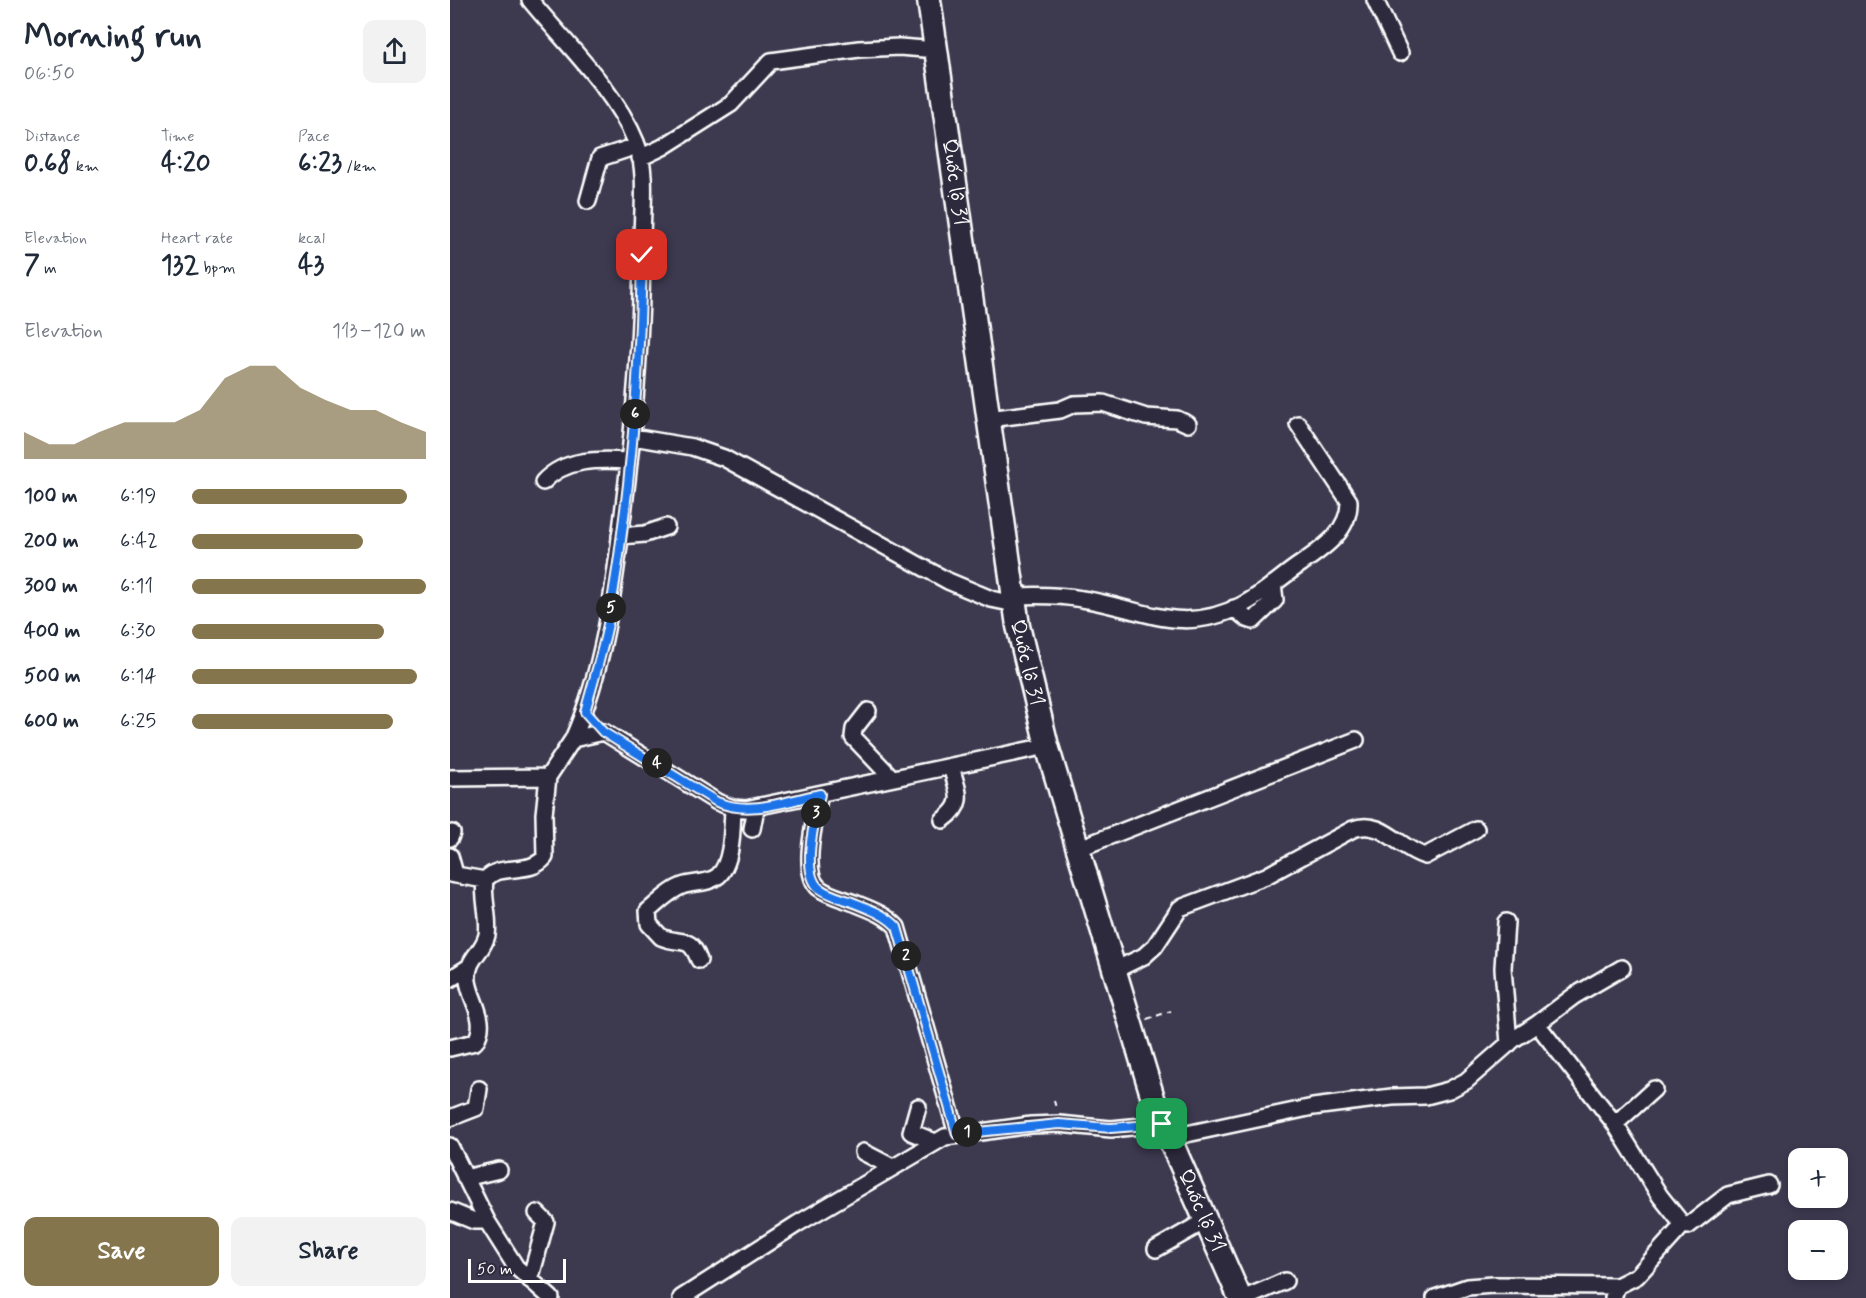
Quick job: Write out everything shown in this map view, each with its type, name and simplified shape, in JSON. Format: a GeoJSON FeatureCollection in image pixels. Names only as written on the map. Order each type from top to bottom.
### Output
{"type":"FeatureCollection","features":[{"type":"Feature","properties":{"kind":"highway","name":"Quốc lộ 31"},"geometry":{"type":"LineString","coordinates":[[929,0],[1014,600],[1047,746],[1113,971],[1166,1131],[1240,1298]]}},
{"type":"Feature","properties":{"kind":"street"},"geometry":{"type":"LineString","coordinates":[[450,856],[453,874],[485,880],[497,871],[531,868],[540,864],[545,857],[544,814],[548,777],[573,739],[585,712],[610,615],[633,437],[641,317],[639,152],[617,108],[530,0]]}},
{"type":"Feature","properties":{"kind":"street"},"geometry":{"type":"LineString","coordinates":[[1376,0],[1400,53]]}},
{"type":"Feature","properties":{"kind":"street"},"geometry":{"type":"LineString","coordinates":[[588,201],[600,158],[639,152],[731,104],[771,61],[859,49],[899,47],[937,50]]}},
{"type":"Feature","properties":{"kind":"street"},"geometry":{"type":"LineString","coordinates":[[988,419],[1060,410],[1074,404],[1103,403],[1146,417],[1177,418],[1188,424]]}},
{"type":"Feature","properties":{"kind":"street"},"geometry":{"type":"LineString","coordinates":[[633,437],[692,447],[724,458],[948,581],[991,599],[1085,599],[1178,621],[1218,615],[1234,608],[1273,584],[1346,526],[1350,515],[1349,501],[1298,424]]}},
{"type":"Feature","properties":{"kind":"street"},"geometry":{"type":"LineString","coordinates":[[543,482],[552,472],[571,464],[592,460],[629,461]]}},
{"type":"Feature","properties":{"kind":"street"},"geometry":{"type":"LineString","coordinates":[[620,536],[645,534],[666,527]]}},
{"type":"Feature","properties":{"kind":"street"},"geometry":{"type":"LineString","coordinates":[[868,711],[854,729],[853,737],[892,778]]}},
{"type":"Feature","properties":{"kind":"street"},"geometry":{"type":"LineString","coordinates":[[585,712],[603,732],[717,802],[733,808],[756,808],[1047,746]]}},
{"type":"Feature","properties":{"kind":"street"},"geometry":{"type":"LineString","coordinates":[[573,739],[603,732]]}},
{"type":"Feature","properties":{"kind":"street"},"geometry":{"type":"LineString","coordinates":[[1077,849],[1356,740]]}},
{"type":"Feature","properties":{"kind":"street"},"geometry":{"type":"LineString","coordinates":[[943,820],[955,811],[959,804],[951,766]]}},
{"type":"Feature","properties":{"kind":"street"},"geometry":{"type":"LineString","coordinates":[[450,778],[548,777]]}},
{"type":"Feature","properties":{"kind":"street"},"geometry":{"type":"LineString","coordinates":[[820,794],[809,862],[812,879],[826,892],[875,911],[897,927],[957,1134]]}},
{"type":"Feature","properties":{"kind":"street"},"geometry":{"type":"LineString","coordinates":[[699,960],[693,946],[687,940],[669,940],[661,937],[650,924],[648,911],[670,892],[683,886],[710,880],[722,871],[729,852],[733,808]]}},
{"type":"Feature","properties":{"kind":"street"},"geometry":{"type":"LineString","coordinates":[[752,829],[756,808]]}},
{"type":"Feature","properties":{"kind":"street"},"geometry":{"type":"LineString","coordinates":[[1113,971],[1144,956],[1155,946],[1180,908],[1266,876],[1363,825],[1373,827],[1425,856],[1476,829]]}},
{"type":"Feature","properties":{"kind":"street"},"geometry":{"type":"LineString","coordinates":[[450,1048],[475,1042],[479,1035],[479,1010],[468,978],[469,967],[487,935],[485,880]]}},
{"type":"Feature","properties":{"kind":"street"},"geometry":{"type":"LineString","coordinates":[[1506,922],[1503,968],[1509,1044]]}},
{"type":"Feature","properties":{"kind":"street"},"geometry":{"type":"LineString","coordinates":[[450,978],[469,967]]}},
{"type":"Feature","properties":{"kind":"street"},"geometry":{"type":"LineString","coordinates":[[681,1298],[892,1167],[935,1142],[957,1134],[1059,1124],[1166,1131],[1313,1107],[1392,1097],[1426,1096],[1449,1090],[1466,1081],[1509,1044],[1574,996],[1622,968]]}},
{"type":"Feature","properties":{"kind":"street"},"geometry":{"type":"LineString","coordinates":[[1537,1024],[1615,1124],[1660,1196],[1683,1225],[1688,1226],[1697,1222],[1728,1195],[1770,1185]]}},
{"type":"Feature","properties":{"kind":"street"},"geometry":{"type":"LineString","coordinates":[[450,1118],[476,1108],[479,1089]]}},
{"type":"Feature","properties":{"kind":"street"},"geometry":{"type":"LineString","coordinates":[[1615,1124],[1654,1089]]}},
{"type":"Feature","properties":{"kind":"street"},"geometry":{"type":"LineString","coordinates":[[918,1107],[911,1132],[935,1142]]}},
{"type":"Feature","properties":{"kind":"street"},"geometry":{"type":"LineString","coordinates":[[451,1152],[487,1221],[516,1267],[551,1298]]}},
{"type":"Feature","properties":{"kind":"street"},"geometry":{"type":"LineString","coordinates":[[863,1152],[892,1167]]}},
{"type":"Feature","properties":{"kind":"street"},"geometry":{"type":"LineString","coordinates":[[465,1178],[499,1170]]}},
{"type":"Feature","properties":{"kind":"street"},"geometry":{"type":"LineString","coordinates":[[450,1211],[474,1221],[487,1221]]}},
{"type":"Feature","properties":{"kind":"street"},"geometry":{"type":"LineString","coordinates":[[530,1280],[546,1222],[537,1213]]}},
{"type":"Feature","properties":{"kind":"street"},"geometry":{"type":"LineString","coordinates":[[1156,1249],[1205,1221]]}},
{"type":"Feature","properties":{"kind":"street"},"geometry":{"type":"LineString","coordinates":[[1435,1298],[1467,1287],[1493,1285],[1615,1292],[1637,1276],[1683,1225]]}},
{"type":"Feature","properties":{"kind":"street"},"geometry":{"type":"LineString","coordinates":[[1245,1298],[1286,1281]]}},
{"type":"Feature","properties":{"kind":"path"},"geometry":{"type":"LineString","coordinates":[[1130,1024],[1171,1011]]}},
{"type":"Feature","properties":{"kind":"route"},"geometry":{"type":"LineString","coordinates":[[642,255],[641,317],[633,437],[610,615],[585,712],[603,732],[639,751],[702,790],[717,802],[733,808],[756,808],[820,794],[809,862],[812,879],[826,892],[875,911],[890,919],[897,927],[957,1134],[1030,1125],[1145,1128],[1162,1124]]}}]}
